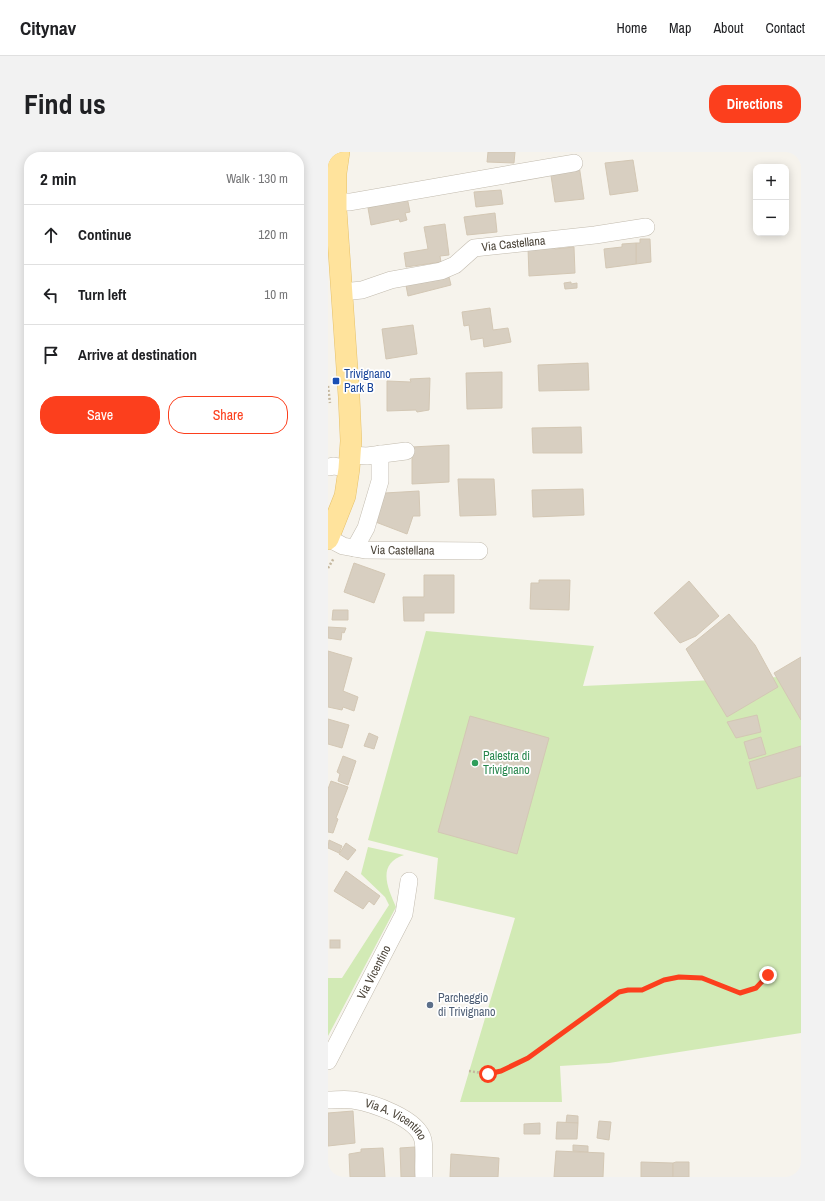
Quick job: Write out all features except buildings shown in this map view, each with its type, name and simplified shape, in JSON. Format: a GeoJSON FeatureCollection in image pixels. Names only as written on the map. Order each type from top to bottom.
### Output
{"type":"FeatureCollection","features":[{"type":"Feature","properties":{"kind":"main road","name":"Via Castellana"},"geometry":{"type":"LineString","coordinates":[[328,538],[345,496],[350,462],[349,398],[342,292],[333,206],[336,173],[340,152]]}},
{"type":"Feature","properties":{"kind":"street"},"geometry":{"type":"LineString","coordinates":[[333,206],[574,163]]}},
{"type":"Feature","properties":{"kind":"street","name":"Via Castellana"},"geometry":{"type":"LineString","coordinates":[[342,292],[362,290],[391,280],[441,271],[455,264],[474,248],[595,235],[646,227]]}},
{"type":"Feature","properties":{"kind":"street"},"geometry":{"type":"LineString","coordinates":[[328,467],[367,456],[406,451]]}},
{"type":"Feature","properties":{"kind":"street"},"geometry":{"type":"LineString","coordinates":[[355,548],[366,528],[380,480],[380,454]]}},
{"type":"Feature","properties":{"kind":"street","name":"Via Castellana"},"geometry":{"type":"LineString","coordinates":[[328,538],[343,546],[365,550],[479,551]]}},
{"type":"Feature","properties":{"kind":"street","name":"Via Vicentino"},"geometry":{"type":"LineString","coordinates":[[328,1061],[404,914],[410,880]]}},
{"type":"Feature","properties":{"kind":"street","name":"Via A. Vicentino"},"geometry":{"type":"LineString","coordinates":[[328,1100],[351,1100],[368,1103],[387,1110],[409,1121],[418,1130],[423,1139],[424,1177]]}},
{"type":"Feature","properties":{"kind":"path"},"geometry":{"type":"LineString","coordinates":[[469,1071],[488,1074],[501,1071],[528,1058],[619,992],[628,990],[642,990],[664,980],[679,977],[702,978],[740,993],[756,988],[768,975]]}},
{"type":"Feature","properties":{"kind":"green space"},"geometry":{"type":"Polygon","coordinates":[[[426,631],[594,646],[583,686],[801,676],[801,1033],[609,1063],[560,1066],[562,1102],[460,1102],[515,918],[434,899],[438,858],[368,840],[426,631]]]}},
{"type":"Feature","properties":{"kind":"green space"},"geometry":{"type":"Polygon","coordinates":[[[368,847],[404,855],[390,864],[387,870],[387,884],[396,907],[328,1036],[328,978],[342,978],[389,905],[385,897],[361,874],[368,847]]]}},
{"type":"Feature","properties":{"kind":"place","name":"Trivignano Park B"},"geometry":{"type":"Point","coordinates":[336,381]}},
{"type":"Feature","properties":{"kind":"place","name":"Palestra di Trivignano"},"geometry":{"type":"Point","coordinates":[475,763]}},
{"type":"Feature","properties":{"kind":"place","name":"Parcheggio di Trivignano"},"geometry":{"type":"Point","coordinates":[430,1005]}},
{"type":"Feature","properties":{"kind":"route"},"geometry":{"type":"LineString","coordinates":[[488,1074],[501,1071],[528,1058],[619,992],[628,990],[642,990],[664,980],[679,977],[702,978],[740,993],[756,988],[768,975]]}}]}
